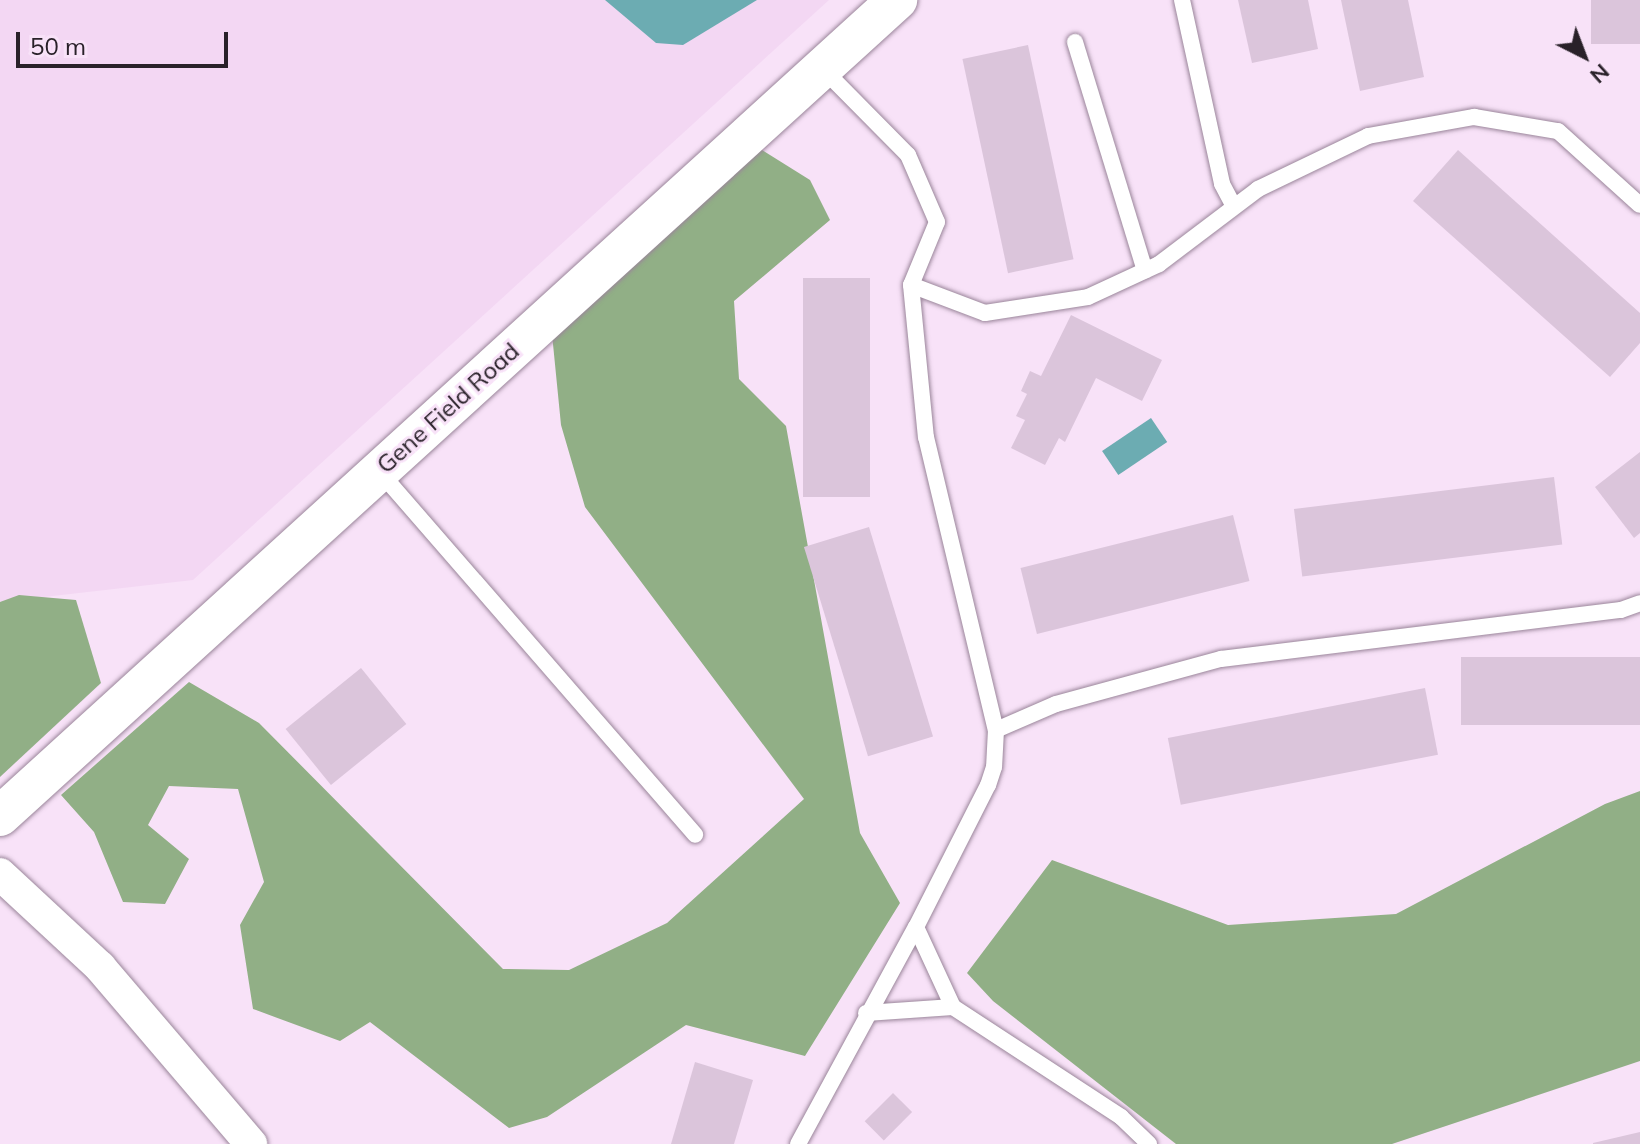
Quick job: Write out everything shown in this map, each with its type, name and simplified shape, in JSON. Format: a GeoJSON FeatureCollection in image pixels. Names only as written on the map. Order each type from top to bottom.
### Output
{"type":"FeatureCollection","features":[{"type":"Feature","properties":{"kind":"street","name":"Gene Field Road"},"geometry":{"type":"LineString","coordinates":[[0,816],[897,0]]}},
{"type":"Feature","properties":{"kind":"street"},"geometry":{"type":"LineString","coordinates":[[0,874],[100,967],[251,1144]]}},
{"type":"Feature","properties":{"kind":"lane"},"geometry":{"type":"LineString","coordinates":[[1182,0],[1222,184],[1233,205]]}},
{"type":"Feature","properties":{"kind":"lane"},"geometry":{"type":"LineString","coordinates":[[1075,42],[1145,271]]}},
{"type":"Feature","properties":{"kind":"lane"},"geometry":{"type":"LineString","coordinates":[[798,1144],[866,1013],[916,927],[988,785],[994,767],[996,730],[926,437],[911,285],[937,222],[908,155],[822,68]]}},
{"type":"Feature","properties":{"kind":"lane"},"geometry":{"type":"LineString","coordinates":[[911,285],[985,313],[1088,297],[1145,271],[1233,205],[1368,136],[1474,117],[1558,131],[1640,205]]}},
{"type":"Feature","properties":{"kind":"lane"},"geometry":{"type":"LineString","coordinates":[[379,471],[695,835]]}},
{"type":"Feature","properties":{"kind":"lane"},"geometry":{"type":"LineString","coordinates":[[996,730],[1056,704],[1221,659],[1621,610],[1640,603]]}},
{"type":"Feature","properties":{"kind":"lane"},"geometry":{"type":"LineString","coordinates":[[916,927],[953,1007],[1121,1117],[1149,1144]]}},
{"type":"Feature","properties":{"kind":"lane"},"geometry":{"type":"LineString","coordinates":[[866,1013],[953,1007]]}},
{"type":"Feature","properties":{"kind":"shaded area"},"geometry":{"type":"Polygon","coordinates":[[[0,0],[829,0],[193,580],[0,602],[0,0]]]}},
{"type":"Feature","properties":{"kind":"shaded area"},"geometry":{"type":"Polygon","coordinates":[[[605,0],[757,0],[683,45],[656,43],[605,0]]]}},
{"type":"Feature","properties":{"kind":"shaded area"},"geometry":{"type":"Polygon","coordinates":[[[757,147],[810,180],[830,220],[734,301],[739,379],[786,426],[860,833],[900,903],[805,1056],[686,1025],[547,1117],[509,1128],[370,1022],[340,1041],[253,1009],[240,925],[264,882],[238,789],[169,786],[148,825],[189,859],[165,904],[123,902],[94,832],[61,795],[189,682],[259,723],[503,969],[569,970],[667,923],[804,799],[585,507],[561,425],[552,334],[757,147]]]}},
{"type":"Feature","properties":{"kind":"shaded area"},"geometry":{"type":"Polygon","coordinates":[[[1151,418],[1167,442],[1118,475],[1102,451],[1151,418]]]}},
{"type":"Feature","properties":{"kind":"shaded area"},"geometry":{"type":"Polygon","coordinates":[[[19,595],[76,600],[101,683],[0,777],[0,602],[19,595]]]}},
{"type":"Feature","properties":{"kind":"shaded area"},"geometry":{"type":"Polygon","coordinates":[[[1640,791],[1640,1061],[1392,1144],[1176,1144],[993,1001],[967,973],[1052,860],[1228,925],[1396,914],[1605,804],[1640,791]]]}},
{"type":"Feature","properties":{"kind":"building"},"geometry":{"type":"Polygon","coordinates":[[[1238,0],[1308,0],[1318,49],[1252,63],[1238,0]]]}},
{"type":"Feature","properties":{"kind":"building"},"geometry":{"type":"Polygon","coordinates":[[[1341,0],[1408,0],[1424,77],[1360,91],[1341,0]]]}},
{"type":"Feature","properties":{"kind":"building"},"geometry":{"type":"Polygon","coordinates":[[[1591,0],[1640,0],[1640,44],[1591,44],[1591,0]]]}},
{"type":"Feature","properties":{"kind":"building"},"geometry":{"type":"Polygon","coordinates":[[[1028,45],[1074,259],[1008,273],[962,59],[1028,45]]]}},
{"type":"Feature","properties":{"kind":"building"},"geometry":{"type":"Polygon","coordinates":[[[1458,150],[1640,313],[1640,343],[1610,377],[1413,201],[1458,150]]]}},
{"type":"Feature","properties":{"kind":"building"},"geometry":{"type":"Polygon","coordinates":[[[803,278],[870,278],[870,497],[803,497],[803,278]]]}},
{"type":"Feature","properties":{"kind":"building"},"geometry":{"type":"Polygon","coordinates":[[[1071,315],[1162,360],[1142,401],[1096,378],[1065,442],[1059,438],[1045,465],[1011,448],[1025,420],[1016,416],[1027,394],[1021,391],[1030,371],[1041,376],[1071,315]]]}},
{"type":"Feature","properties":{"kind":"building"},"geometry":{"type":"Polygon","coordinates":[[[1640,452],[1640,533],[1634,538],[1595,487],[1640,452]]]}},
{"type":"Feature","properties":{"kind":"building"},"geometry":{"type":"Polygon","coordinates":[[[1554,477],[1562,544],[1302,576],[1294,509],[1554,477]]]}},
{"type":"Feature","properties":{"kind":"building"},"geometry":{"type":"Polygon","coordinates":[[[1233,515],[1249,581],[1037,634],[1021,568],[1233,515]]]}},
{"type":"Feature","properties":{"kind":"building"},"geometry":{"type":"Polygon","coordinates":[[[869,527],[933,736],[868,756],[804,547],[869,527]]]}},
{"type":"Feature","properties":{"kind":"building"},"geometry":{"type":"Polygon","coordinates":[[[1461,657],[1640,657],[1640,725],[1461,725],[1461,657]]]}},
{"type":"Feature","properties":{"kind":"building"},"geometry":{"type":"Polygon","coordinates":[[[361,668],[406,724],[331,785],[286,729],[361,668]]]}},
{"type":"Feature","properties":{"kind":"building"},"geometry":{"type":"Polygon","coordinates":[[[1425,688],[1438,755],[1181,805],[1168,738],[1425,688]]]}},
{"type":"Feature","properties":{"kind":"building"},"geometry":{"type":"Polygon","coordinates":[[[695,1062],[753,1080],[734,1144],[671,1144],[695,1062]]]}},
{"type":"Feature","properties":{"kind":"building"},"geometry":{"type":"Polygon","coordinates":[[[893,1093],[912,1112],[884,1140],[865,1121],[893,1093]]]}},
{"type":"Feature","properties":{"kind":"building"},"geometry":{"type":"Polygon","coordinates":[[[1640,1132],[1640,1144],[1593,1144],[1593,1143],[1640,1132]]]}}]}
